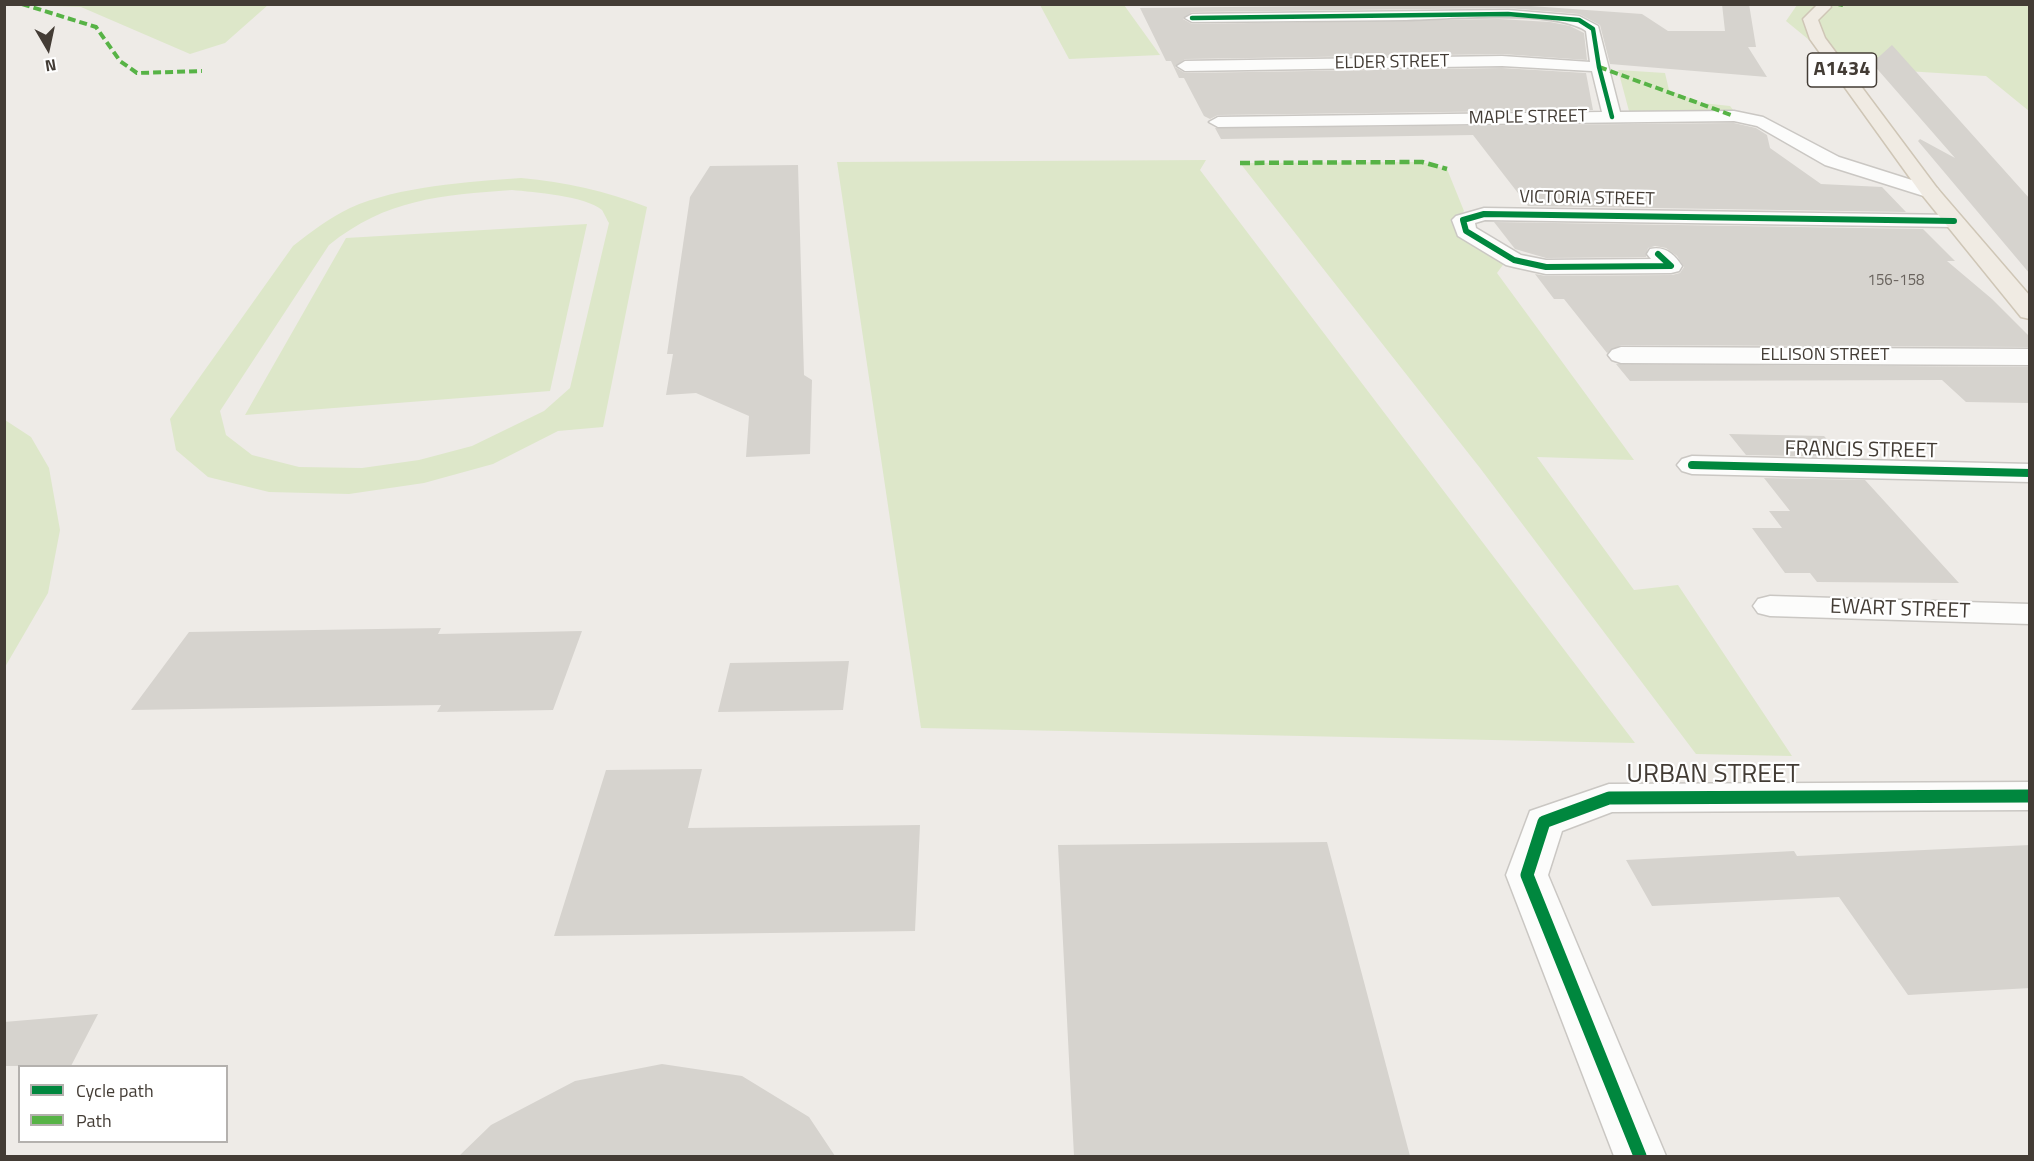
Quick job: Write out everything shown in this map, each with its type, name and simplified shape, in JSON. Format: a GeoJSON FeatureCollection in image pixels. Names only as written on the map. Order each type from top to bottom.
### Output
{"type":"FeatureCollection","features":[{"type":"Feature","properties":{"kind":"main road","name":"A1434"},"geometry":{"type":"LineString","coordinates":[[1844,4],[1822,6],[1810,19],[1818,39],[1930,192],[2030,312]]}},
{"type":"Feature","properties":{"kind":"street"},"geometry":{"type":"LineString","coordinates":[[1192,18],[1508,14],[1561,17],[1590,25],[1612,117]]}},
{"type":"Feature","properties":{"kind":"street","name":"ELDER STREET"},"geometry":{"type":"LineString","coordinates":[[1185,66],[1502,61],[1599,67]]}},
{"type":"Feature","properties":{"kind":"street","name":"MAPLE STREET"},"geometry":{"type":"LineString","coordinates":[[1218,122],[1612,117],[1750,118],[1832,161],[1930,192]]}},
{"type":"Feature","properties":{"kind":"street","name":"VICTORIA STREET"},"geometry":{"type":"LineString","coordinates":[[1659,254],[1671,266],[1546,267],[1514,260],[1466,231],[1463,220],[1484,214],[1954,221]]}},
{"type":"Feature","properties":{"kind":"street","name":"ELLISON STREET"},"geometry":{"type":"LineString","coordinates":[[1621,355],[2030,357]]}},
{"type":"Feature","properties":{"kind":"street","name":"FRANCIS STREET"},"geometry":{"type":"LineString","coordinates":[[1692,465],[2030,473]]}},
{"type":"Feature","properties":{"kind":"street","name":"EWART STREET"},"geometry":{"type":"LineString","coordinates":[[1770,606],[2030,614]]}},
{"type":"Feature","properties":{"kind":"street","name":"URBAN STREET"},"geometry":{"type":"LineString","coordinates":[[1640,1156],[1527,875],[1545,822],[1609,798],[2030,796]]}},
{"type":"Feature","properties":{"kind":"green space"},"geometry":{"type":"Polygon","coordinates":[[[25,5],[268,5],[225,43],[190,54],[81,7],[25,5]]]}},
{"type":"Feature","properties":{"kind":"green space"},"geometry":{"type":"Polygon","coordinates":[[[1040,5],[1124,5],[1160,55],[1069,59],[1040,5]]]}},
{"type":"Feature","properties":{"kind":"green space"},"geometry":{"type":"Polygon","coordinates":[[[1797,5],[2029,5],[2029,111],[1986,76],[1842,67],[1786,21],[1797,5]]]}},
{"type":"Feature","properties":{"kind":"green space"},"geometry":{"type":"Polygon","coordinates":[[[1618,70],[1665,73],[1669,90],[1702,103],[1730,106],[1734,111],[1629,111],[1618,70]]]}},
{"type":"Feature","properties":{"kind":"green space"},"geometry":{"type":"Polygon","coordinates":[[[1206,160],[1200,170],[1635,743],[921,728],[837,162],[1206,160]]]}},
{"type":"Feature","properties":{"kind":"green space"},"geometry":{"type":"Polygon","coordinates":[[[1422,162],[1447,169],[1464,211],[1459,217],[1455,231],[1505,262],[1497,273],[1634,460],[1537,457],[1634,590],[1678,585],[1792,756],[1696,754],[1480,468],[1240,163],[1422,162]]]}},
{"type":"Feature","properties":{"kind":"green space"},"geometry":{"type":"Polygon","coordinates":[[[521,178],[601,192],[647,207],[603,427],[558,431],[493,464],[424,483],[349,494],[269,492],[208,477],[176,450],[170,419],[293,246],[313,230],[350,208],[390,195],[457,183],[521,178]],[[512,190],[461,194],[415,202],[372,218],[329,245],[220,411],[226,435],[252,455],[299,467],[362,468],[419,460],[472,446],[544,411],[570,388],[609,223],[602,210],[584,201],[512,190]]]}},
{"type":"Feature","properties":{"kind":"green space"},"geometry":{"type":"Polygon","coordinates":[[[587,224],[550,391],[245,415],[346,238],[587,224]]]}},
{"type":"Feature","properties":{"kind":"green space"},"geometry":{"type":"Polygon","coordinates":[[[5,420],[31,437],[49,468],[60,530],[48,593],[5,667],[5,420]]]}},
{"type":"Feature","properties":{"kind":"building"},"geometry":{"type":"Polygon","coordinates":[[[1503,4],[1642,14],[1668,31],[1725,31],[1722,4],[1749,4],[1756,47],[1748,47],[1767,77],[1610,64],[1600,25],[1579,14],[1508,8],[1192,12],[1183,19],[1192,24],[1499,19],[1550,22],[1570,26],[1584,33],[1587,60],[1502,54],[1185,59],[1175,67],[1185,73],[1502,68],[1586,73],[1593,110],[1218,115],[1210,119],[1204,116],[1184,78],[1179,78],[1171,61],[1166,61],[1140,8],[1503,4]]]}},
{"type":"Feature","properties":{"kind":"building"},"geometry":{"type":"Polygon","coordinates":[[[1892,45],[2030,199],[2030,274],[1918,141],[1920,139],[1955,158],[1872,63],[1892,45]]]}},
{"type":"Feature","properties":{"kind":"building"},"geometry":{"type":"Polygon","coordinates":[[[1734,123],[1756,128],[1767,135],[1770,148],[1821,184],[1882,187],[1906,212],[1528,206],[1473,135],[1221,139],[1215,128],[1734,123]]]}},
{"type":"Feature","properties":{"kind":"building"},"geometry":{"type":"Polygon","coordinates":[[[798,165],[804,375],[812,380],[810,454],[746,457],[749,416],[696,393],[666,395],[673,354],[667,354],[690,197],[710,166],[798,165]]]}},
{"type":"Feature","properties":{"kind":"building"},"geometry":{"type":"Polygon","coordinates":[[[1494,222],[1923,229],[1955,261],[1947,261],[1992,299],[2030,337],[2030,347],[1621,345],[1607,353],[1564,299],[1554,299],[1535,274],[1546,276],[1672,275],[1680,273],[1684,267],[1677,256],[1666,248],[1655,246],[1648,248],[1646,257],[1546,258],[1515,249],[1494,222]]]}},
{"type":"Feature","properties":{"kind":"building"},"geometry":{"type":"Polygon","coordinates":[[[1616,364],[2030,367],[2030,403],[1966,402],[1942,380],[1630,381],[1616,364]]]}},
{"type":"Feature","properties":{"kind":"building"},"geometry":{"type":"Polygon","coordinates":[[[1729,434],[1824,436],[1844,457],[1746,455],[1729,434]]]}},
{"type":"Feature","properties":{"kind":"building"},"geometry":{"type":"Polygon","coordinates":[[[1764,478],[1865,480],[1959,583],[1817,582],[1810,573],[1785,573],[1752,528],[1782,528],[1769,511],[1790,511],[1764,478]]]}},
{"type":"Feature","properties":{"kind":"building"},"geometry":{"type":"Polygon","coordinates":[[[441,628],[438,634],[582,631],[553,710],[437,712],[441,705],[131,710],[189,632],[441,628]]]}},
{"type":"Feature","properties":{"kind":"building"},"geometry":{"type":"Polygon","coordinates":[[[849,661],[843,710],[718,712],[730,663],[849,661]]]}},
{"type":"Feature","properties":{"kind":"building"},"geometry":{"type":"Polygon","coordinates":[[[702,769],[688,828],[920,825],[915,931],[554,936],[606,770],[702,769]]]}},
{"type":"Feature","properties":{"kind":"building"},"geometry":{"type":"Polygon","coordinates":[[[1327,842],[1410,1156],[1074,1156],[1058,845],[1327,842]]]}},
{"type":"Feature","properties":{"kind":"building"},"geometry":{"type":"Polygon","coordinates":[[[2030,845],[2030,988],[1908,995],[1839,897],[1652,906],[1626,860],[1794,851],[1797,856],[2030,845]]]}},
{"type":"Feature","properties":{"kind":"building"},"geometry":{"type":"Polygon","coordinates":[[[98,1014],[72,1065],[4,1066],[4,1022],[98,1014]]]}},
{"type":"Feature","properties":{"kind":"building"},"geometry":{"type":"Polygon","coordinates":[[[662,1064],[742,1076],[809,1117],[835,1156],[459,1156],[491,1125],[575,1081],[662,1064]]]}},
{"type":"Feature","properties":{"kind":"marked path"},"geometry":{"type":"LineString","coordinates":[[22,4],[96,27],[120,61],[137,73],[202,71]]}},
{"type":"Feature","properties":{"kind":"marked path"},"geometry":{"type":"LineString","coordinates":[[1838,4],[1843,5]]}},
{"type":"Feature","properties":{"kind":"marked path"},"geometry":{"type":"LineString","coordinates":[[1599,67],[1734,116]]}},
{"type":"Feature","properties":{"kind":"marked path"},"geometry":{"type":"LineString","coordinates":[[1240,163],[1422,162],[1447,169]]}},
{"type":"Feature","properties":{"kind":"cycle path"},"geometry":{"type":"LineString","coordinates":[[1192,18],[1508,14],[1579,20],[1593,29],[1599,67],[1612,117]]}},
{"type":"Feature","properties":{"kind":"cycle path"},"geometry":{"type":"LineString","coordinates":[[1658,254],[1671,266],[1546,267],[1514,260],[1466,231],[1463,220],[1484,214],[1954,221]]}},
{"type":"Feature","properties":{"kind":"cycle path"},"geometry":{"type":"LineString","coordinates":[[1692,465],[2030,473]]}},
{"type":"Feature","properties":{"kind":"cycle path"},"geometry":{"type":"LineString","coordinates":[[1640,1156],[1527,875],[1544,822],[1609,798],[2030,796]]}}]}
